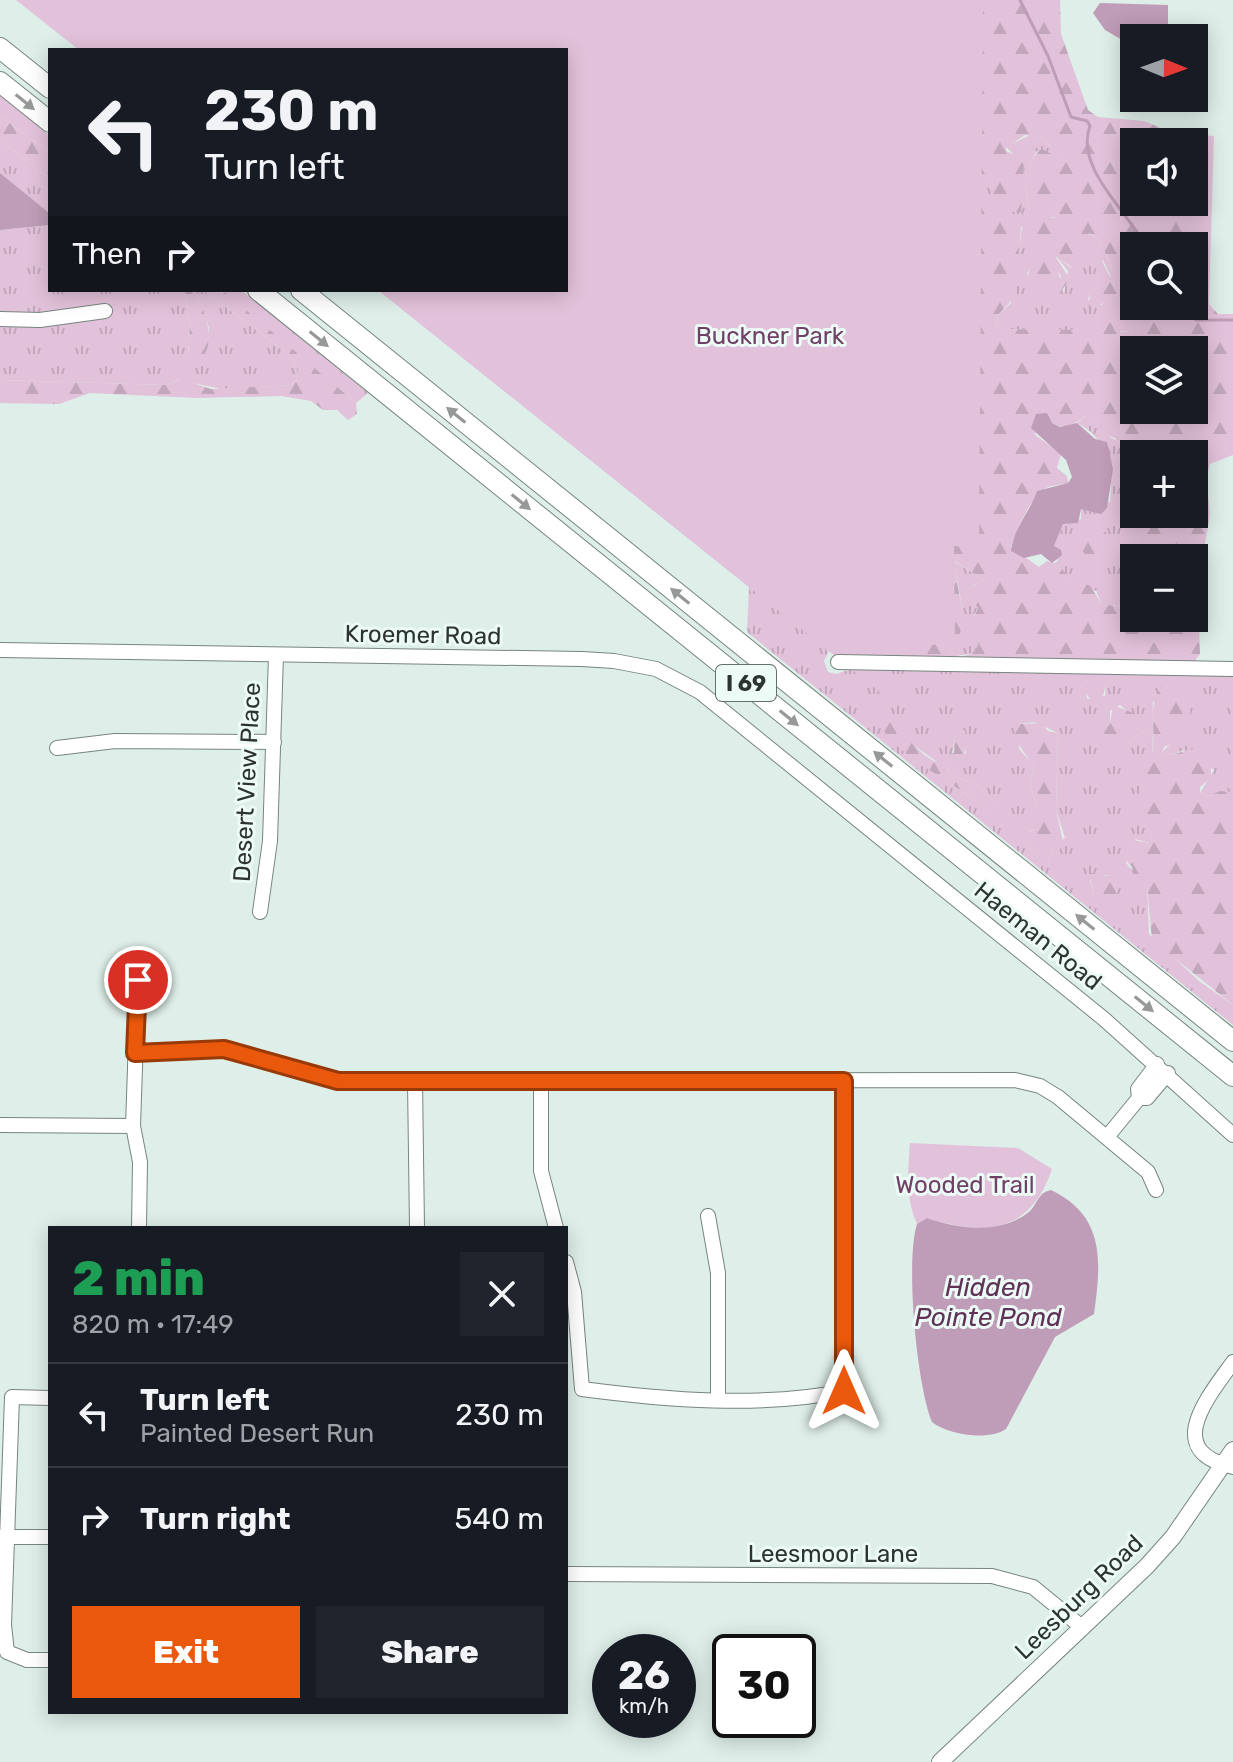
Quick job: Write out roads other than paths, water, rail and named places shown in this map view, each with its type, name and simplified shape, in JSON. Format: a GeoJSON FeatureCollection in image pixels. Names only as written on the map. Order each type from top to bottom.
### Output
{"type":"FeatureCollection","features":[{"type":"Feature","properties":{"kind":"highway"},"geometry":{"type":"LineString","coordinates":[[0,48],[48,86]]}},
{"type":"Feature","properties":{"kind":"highway"},"geometry":{"type":"LineString","coordinates":[[0,82],[48,120]]}},
{"type":"Feature","properties":{"kind":"highway","name":"I 69"},"geometry":{"type":"LineString","coordinates":[[260,292],[1233,1076]]}},
{"type":"Feature","properties":{"kind":"highway","name":"I 69"},"geometry":{"type":"LineString","coordinates":[[303,292],[1233,1041]]}},
{"type":"Feature","properties":{"kind":"main road","name":"Leesburg Road"},"geometry":{"type":"LineString","coordinates":[[940,1762],[1160,1552],[1228,1466],[1233,1450]]}},
{"type":"Feature","properties":{"kind":"street"},"geometry":{"type":"LineString","coordinates":[[0,319],[40,320],[105,311]]}},
{"type":"Feature","properties":{"kind":"street","name":"Kroemer Road"},"geometry":{"type":"LineString","coordinates":[[0,650],[632,663],[666,673],[700,692],[809,778]]}},
{"type":"Feature","properties":{"kind":"street","name":"Desert View Place"},"geometry":{"type":"LineString","coordinates":[[260,912],[270,841],[276,655]]}},
{"type":"Feature","properties":{"kind":"street"},"geometry":{"type":"LineString","coordinates":[[838,662],[1233,669]]}},
{"type":"Feature","properties":{"kind":"street"},"geometry":{"type":"LineString","coordinates":[[57,748],[115,741],[274,742]]}},
{"type":"Feature","properties":{"kind":"street","name":"Haeman Road"},"geometry":{"type":"LineString","coordinates":[[809,778],[1163,1068],[1233,1135]]}},
{"type":"Feature","properties":{"kind":"street"},"geometry":{"type":"LineString","coordinates":[[138,980],[133,1126],[140,1162],[139,1226]]}},
{"type":"Feature","properties":{"kind":"street"},"geometry":{"type":"LineString","coordinates":[[135,1053],[224,1049],[338,1081],[1024,1081],[1048,1090],[1107,1137],[1148,1172],[1156,1190]]}},
{"type":"Feature","properties":{"kind":"street"},"geometry":{"type":"LineString","coordinates":[[1107,1137],[1139,1098],[1138,1089],[1163,1068]]}},
{"type":"Feature","properties":{"kind":"street"},"geometry":{"type":"LineString","coordinates":[[415,1081],[417,1226]]}},
{"type":"Feature","properties":{"kind":"street"},"geometry":{"type":"LineString","coordinates":[[541,1081],[541,1171],[555,1226]]}},
{"type":"Feature","properties":{"kind":"street"},"geometry":{"type":"LineString","coordinates":[[568,1270],[574,1292],[582,1389],[639,1398],[809,1398],[844,1391],[844,1081]]}},
{"type":"Feature","properties":{"kind":"street"},"geometry":{"type":"LineString","coordinates":[[0,1125],[133,1126]]}},
{"type":"Feature","properties":{"kind":"street"},"geometry":{"type":"LineString","coordinates":[[708,1216],[718,1273],[718,1398]]}},
{"type":"Feature","properties":{"kind":"street"},"geometry":{"type":"LineString","coordinates":[[1228,1466],[1206,1456],[1198,1446],[1194,1429],[1198,1413],[1233,1362]]}},
{"type":"Feature","properties":{"kind":"street"},"geometry":{"type":"LineString","coordinates":[[48,1398],[12,1397],[3,1537],[7,1652],[27,1660],[48,1660]]}},
{"type":"Feature","properties":{"kind":"street"},"geometry":{"type":"LineString","coordinates":[[3,1537],[48,1537]]}},
{"type":"Feature","properties":{"kind":"street","name":"Leesmoor Lane"},"geometry":{"type":"LineString","coordinates":[[568,1574],[992,1576],[1033,1587],[1083,1628]]}},
{"type":"Feature","properties":{"kind":"water"},"geometry":{"type":"Polygon","coordinates":[[[1100,3],[1168,5],[1168,24],[1120,24],[1120,39],[1105,30],[1093,13],[1100,3]]]}},
{"type":"Feature","properties":{"kind":"water"},"geometry":{"type":"Polygon","coordinates":[[[0,173],[48,212],[48,225],[0,230],[0,173]]]}},
{"type":"Feature","properties":{"kind":"water"},"geometry":{"type":"Polygon","coordinates":[[[1047,413],[1052,423],[1060,427],[1077,423],[1095,439],[1107,442],[1113,469],[1107,508],[1101,514],[1081,509],[1078,523],[1063,524],[1054,546],[1061,550],[1062,555],[1052,563],[1041,554],[1024,558],[1011,551],[1015,534],[1037,491],[1068,483],[1072,477],[1066,460],[1031,428],[1036,414],[1047,413]]]}},
{"type":"Feature","properties":{"kind":"water","name":"Hidden Pointe Pond"},"geometry":{"type":"Polygon","coordinates":[[[1051,1190],[1082,1213],[1091,1227],[1098,1259],[1094,1314],[1055,1337],[1006,1429],[979,1435],[939,1427],[932,1422],[917,1354],[912,1266],[917,1224],[927,1218],[965,1227],[1005,1224],[1029,1212],[1040,1196],[1051,1190]]]}},
{"type":"Feature","properties":{"kind":"waterway"},"geometry":{"type":"LineString","coordinates":[[1020,0],[1048,56],[1071,117],[1087,121],[1090,126],[1087,142],[1096,173],[1137,232]]}},
{"type":"Feature","properties":{"kind":"waterway"},"geometry":{"type":"LineString","coordinates":[[1208,320],[1233,320]]}},
{"type":"Feature","properties":{"kind":"park label","name":"Buckner Park"},"geometry":{"type":"Point","coordinates":[770,336]}},
{"type":"Feature","properties":{"kind":"park label","name":"Wooded Trail"},"geometry":{"type":"Point","coordinates":[965,1185]}}]}
